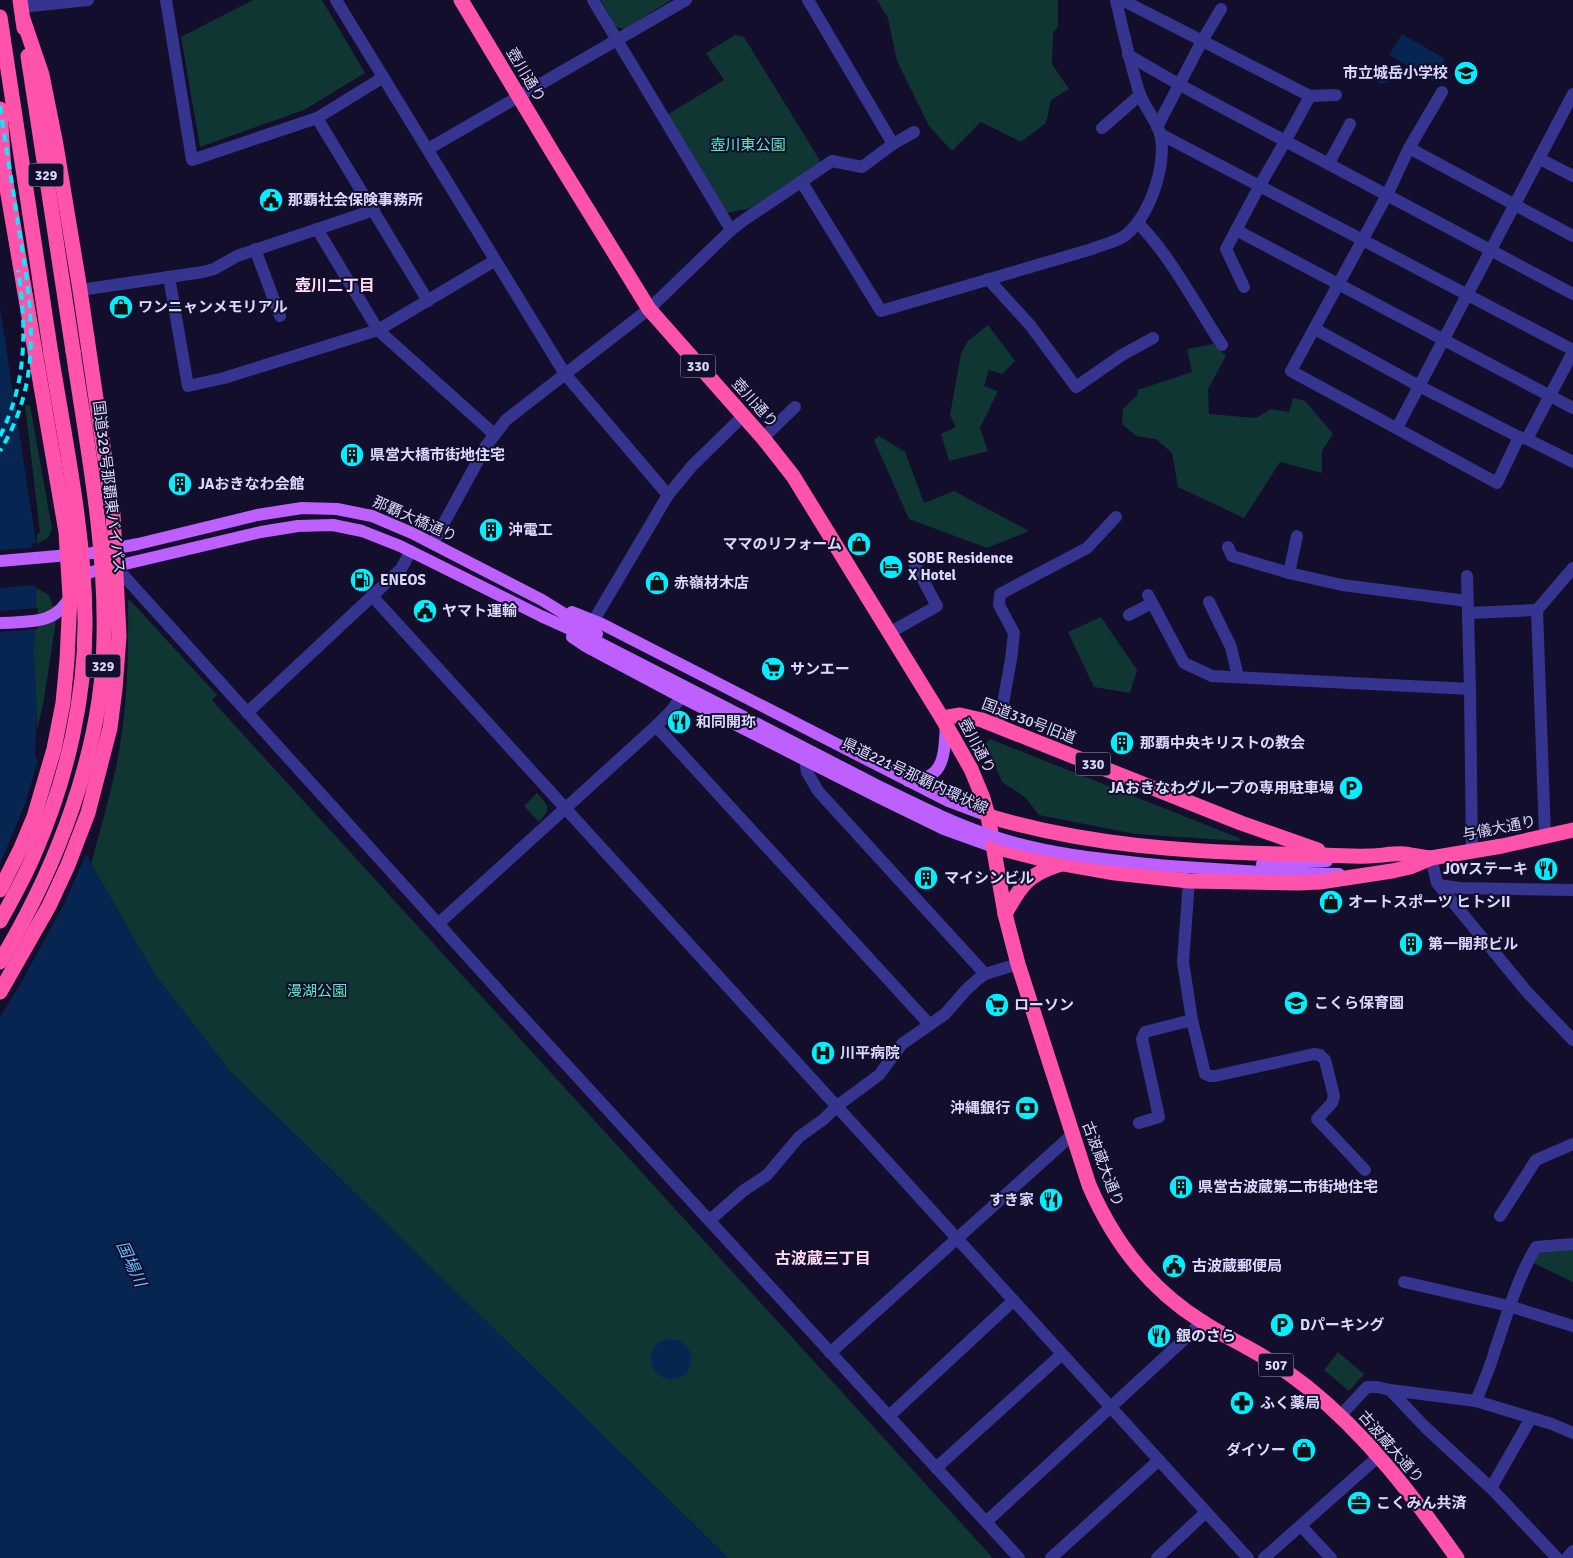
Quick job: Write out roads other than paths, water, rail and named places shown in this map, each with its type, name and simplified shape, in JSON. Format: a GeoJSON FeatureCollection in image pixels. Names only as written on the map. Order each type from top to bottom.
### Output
{"type":"FeatureCollection","features":[{"type":"Feature","properties":{"kind":"highway","name":"壺川通り"},"geometry":{"type":"LineString","coordinates":[[461,0],[649,309],[763,438],[793,476],[971,768],[988,816]]}},
{"type":"Feature","properties":{"kind":"highway"},"geometry":{"type":"LineString","coordinates":[[0,992],[49,906],[68,865],[88,813],[110,728],[118,643],[113,514],[80,290],[42,74],[21,9]]}},
{"type":"Feature","properties":{"kind":"highway","name":"国道329号那覇東バイパス"},"geometry":{"type":"LineString","coordinates":[[0,962],[35,899],[54,859],[85,764],[101,683],[104,632],[101,555],[73,351],[21,9]]}},
{"type":"Feature","properties":{"kind":"highway"},"geometry":{"type":"LineString","coordinates":[[0,20],[0,40]]}},
{"type":"Feature","properties":{"kind":"highway","name":"329"},"geometry":{"type":"LineString","coordinates":[[0,20],[79,529],[85,601],[83,660],[79,697],[61,780],[36,853],[0,921]]}},
{"type":"Feature","properties":{"kind":"highway"},"geometry":{"type":"LineString","coordinates":[[0,109],[4,171],[66,532],[69,556],[70,597],[67,660],[59,726],[48,772],[34,817],[0,890]]}},
{"type":"Feature","properties":{"kind":"highway","name":"国道330号旧道"},"geometry":{"type":"LineString","coordinates":[[944,721],[954,714],[968,716],[1241,824]]}},
{"type":"Feature","properties":{"kind":"highway","name":"330"},"geometry":{"type":"LineString","coordinates":[[1369,856],[1185,851],[1119,844],[1027,827],[988,816],[994,847],[1062,864],[1115,873],[1189,881],[1299,883],[1371,874]]}},
{"type":"Feature","properties":{"kind":"highway","name":"330"},"geometry":{"type":"LineString","coordinates":[[1241,824],[1255,832],[1259,842],[1256,848],[1245,853]]}},
{"type":"Feature","properties":{"kind":"highway","name":"330"},"geometry":{"type":"LineString","coordinates":[[1241,824],[1331,855]]}},
{"type":"Feature","properties":{"kind":"highway","name":"与儀大通り"},"geometry":{"type":"LineString","coordinates":[[1371,874],[1410,867],[1431,858],[1472,852],[1573,830]]}},
{"type":"Feature","properties":{"kind":"highway","name":"古波蔵大通り"},"geometry":{"type":"LineString","coordinates":[[994,847],[1005,914],[1018,964],[1095,1199],[1118,1241],[1136,1264],[1160,1289],[1201,1322],[1273,1363],[1308,1388],[1340,1416],[1379,1456],[1457,1558]]}},
{"type":"Feature","properties":{"kind":"highway","name":"与儀大通り"},"geometry":{"type":"LineString","coordinates":[[1369,856],[1402,854],[1431,858]]}},
{"type":"Feature","properties":{"kind":"highway"},"geometry":{"type":"LineString","coordinates":[[1005,914],[1017,892],[1026,881],[1044,869],[1062,864]]}},
{"type":"Feature","properties":{"kind":"main road","name":"那覇大橋通り"},"geometry":{"type":"LineString","coordinates":[[0,561],[69,556],[115,550],[257,515],[289,509],[322,507],[372,516],[433,543],[542,600]]}},
{"type":"Feature","properties":{"kind":"main road","name":"那覇大橋通り"},"geometry":{"type":"LineString","coordinates":[[0,623],[39,621],[51,618],[65,606],[77,584],[86,574],[261,532],[317,525],[349,528],[387,540],[541,616]]}},
{"type":"Feature","properties":{"kind":"main road"},"geometry":{"type":"LineString","coordinates":[[542,600],[594,620],[948,801],[988,816]]}},
{"type":"Feature","properties":{"kind":"main road","name":"県道221号那覇内環状線"},"geometry":{"type":"LineString","coordinates":[[542,600],[595,633],[937,815],[1011,842],[1083,857],[1284,873],[1371,874]]}},
{"type":"Feature","properties":{"kind":"main road"},"geometry":{"type":"LineString","coordinates":[[541,616],[587,647],[681,697],[938,827],[994,847]]}},
{"type":"Feature","properties":{"kind":"main road","name":"県道221号那覇内環状線"},"geometry":{"type":"LineString","coordinates":[[541,616],[592,639],[885,786]]}},
{"type":"Feature","properties":{"kind":"main road"},"geometry":{"type":"LineString","coordinates":[[908,781],[929,778],[938,768],[944,753],[944,721]]}},
{"type":"Feature","properties":{"kind":"main road","name":"県道221号那覇内環状線"},"geometry":{"type":"LineString","coordinates":[[1169,864],[1276,865],[1369,856]]}},
{"type":"Feature","properties":{"kind":"street"},"geometry":{"type":"LineString","coordinates":[[21,9],[88,0]]}},
{"type":"Feature","properties":{"kind":"street"},"geometry":{"type":"LineString","coordinates":[[166,0],[192,160],[317,118],[382,78]]}},
{"type":"Feature","properties":{"kind":"street"},"geometry":{"type":"LineString","coordinates":[[336,0],[382,78],[428,149],[494,261],[565,374],[668,495]]}},
{"type":"Feature","properties":{"kind":"street"},"geometry":{"type":"LineString","coordinates":[[593,0],[731,230]]}},
{"type":"Feature","properties":{"kind":"street"},"geometry":{"type":"LineString","coordinates":[[428,149],[686,0]]}},
{"type":"Feature","properties":{"kind":"street"},"geometry":{"type":"LineString","coordinates":[[808,0],[893,144]]}},
{"type":"Feature","properties":{"kind":"street"},"geometry":{"type":"LineString","coordinates":[[801,181],[881,311],[1092,249],[1121,238],[1138,223],[1147,209],[1156,184],[1160,162],[1158,130],[1140,95],[1128,55],[1116,0]]}},
{"type":"Feature","properties":{"kind":"street"},"geometry":{"type":"LineString","coordinates":[[1122,0],[1310,96],[1336,95]]}},
{"type":"Feature","properties":{"kind":"street"},"geometry":{"type":"LineString","coordinates":[[1158,130],[1202,41],[1221,9]]}},
{"type":"Feature","properties":{"kind":"street"},"geometry":{"type":"LineString","coordinates":[[1128,55],[1180,85],[1573,294]]}},
{"type":"Feature","properties":{"kind":"street"},"geometry":{"type":"LineString","coordinates":[[1158,130],[1260,185],[1362,239],[1468,295],[1573,351],[1549,396],[1497,483],[1291,371],[1315,329],[1337,285],[1362,239],[1387,195],[1409,148],[1442,92]]}},
{"type":"Feature","properties":{"kind":"street"},"geometry":{"type":"LineString","coordinates":[[1397,428],[1540,158],[1568,118],[1573,94]]}},
{"type":"Feature","properties":{"kind":"street"},"geometry":{"type":"LineString","coordinates":[[1102,128],[1140,95]]}},
{"type":"Feature","properties":{"kind":"street"},"geometry":{"type":"LineString","coordinates":[[1244,287],[1226,249],[1310,96]]}},
{"type":"Feature","properties":{"kind":"street"},"geometry":{"type":"LineString","coordinates":[[317,118],[428,301]]}},
{"type":"Feature","properties":{"kind":"street"},"geometry":{"type":"LineString","coordinates":[[1329,163],[1350,124]]}},
{"type":"Feature","properties":{"kind":"street"},"geometry":{"type":"LineString","coordinates":[[433,543],[486,446],[506,420],[649,309],[731,230],[801,181],[832,162],[862,167],[893,144],[914,132]]}},
{"type":"Feature","properties":{"kind":"street"},"geometry":{"type":"LineString","coordinates":[[1409,148],[1573,236]]}},
{"type":"Feature","properties":{"kind":"street"},"geometry":{"type":"LineString","coordinates":[[1540,158],[1573,176]]}},
{"type":"Feature","properties":{"kind":"street"},"geometry":{"type":"LineString","coordinates":[[80,290],[203,272],[214,269],[237,256],[255,249],[374,210]]}},
{"type":"Feature","properties":{"kind":"street"},"geometry":{"type":"LineString","coordinates":[[1138,223],[1154,239],[1166,255],[1222,345]]}},
{"type":"Feature","properties":{"kind":"street"},"geometry":{"type":"LineString","coordinates":[[317,229],[378,330],[494,434]]}},
{"type":"Feature","properties":{"kind":"street"},"geometry":{"type":"LineString","coordinates":[[1236,230],[1573,408]]}},
{"type":"Feature","properties":{"kind":"street"},"geometry":{"type":"LineString","coordinates":[[255,249],[280,316]]}},
{"type":"Feature","properties":{"kind":"street"},"geometry":{"type":"LineString","coordinates":[[169,277],[188,386],[224,378],[378,330],[494,261]]}},
{"type":"Feature","properties":{"kind":"street"},"geometry":{"type":"LineString","coordinates":[[988,279],[1030,325],[1076,387],[1153,338]]}},
{"type":"Feature","properties":{"kind":"street"},"geometry":{"type":"LineString","coordinates":[[1315,329],[1420,386],[1573,462]]}},
{"type":"Feature","properties":{"kind":"street"},"geometry":{"type":"LineString","coordinates":[[763,438],[795,407]]}},
{"type":"Feature","properties":{"kind":"street"},"geometry":{"type":"LineString","coordinates":[[594,620],[668,495],[692,466],[743,416]]}},
{"type":"Feature","properties":{"kind":"street"},"geometry":{"type":"LineString","coordinates":[[996,726],[1001,715],[1014,633],[999,605],[1000,594],[1087,548],[1116,517]]}},
{"type":"Feature","properties":{"kind":"street"},"geometry":{"type":"LineString","coordinates":[[1289,573],[1297,536]]}},
{"type":"Feature","properties":{"kind":"street"},"geometry":{"type":"LineString","coordinates":[[1228,547],[1232,556],[1289,573],[1342,585],[1467,607],[1537,610]]}},
{"type":"Feature","properties":{"kind":"street"},"geometry":{"type":"LineString","coordinates":[[247,713],[401,569],[411,551]]}},
{"type":"Feature","properties":{"kind":"street"},"geometry":{"type":"LineString","coordinates":[[889,633],[937,606],[915,565]]}},
{"type":"Feature","properties":{"kind":"street"},"geometry":{"type":"LineString","coordinates":[[115,566],[439,924],[1019,1558]]}},
{"type":"Feature","properties":{"kind":"street"},"geometry":{"type":"LineString","coordinates":[[1545,837],[1537,610],[1573,568]]}},
{"type":"Feature","properties":{"kind":"street"},"geometry":{"type":"LineString","coordinates":[[1467,576],[1472,852]]}},
{"type":"Feature","properties":{"kind":"street"},"geometry":{"type":"LineString","coordinates":[[373,596],[1248,1558]]}},
{"type":"Feature","properties":{"kind":"street"},"geometry":{"type":"LineString","coordinates":[[1129,615],[1150,599],[1184,663],[1212,676],[1470,689]]}},
{"type":"Feature","properties":{"kind":"street"},"geometry":{"type":"LineString","coordinates":[[1209,602],[1231,647],[1238,676]]}},
{"type":"Feature","properties":{"kind":"street"},"geometry":{"type":"LineString","coordinates":[[439,924],[656,726],[671,711],[681,697]]}},
{"type":"Feature","properties":{"kind":"street"},"geometry":{"type":"LineString","coordinates":[[656,726],[929,1024]]}},
{"type":"Feature","properties":{"kind":"street"},"geometry":{"type":"LineString","coordinates":[[805,760],[807,772],[818,791],[985,974]]}},
{"type":"Feature","properties":{"kind":"street"},"geometry":{"type":"LineString","coordinates":[[1431,858],[1435,879],[1439,885],[1527,992],[1573,1040]]}},
{"type":"Feature","properties":{"kind":"street"},"geometry":{"type":"LineString","coordinates":[[1189,881],[1183,962],[1192,1020],[1206,1074],[1210,1076],[1314,1054],[1323,1058],[1326,1060],[1334,1096],[1332,1103],[1317,1119],[1365,1170]]}},
{"type":"Feature","properties":{"kind":"street"},"geometry":{"type":"LineString","coordinates":[[1439,885],[1459,888],[1573,890]]}},
{"type":"Feature","properties":{"kind":"street"},"geometry":{"type":"LineString","coordinates":[[710,1220],[743,1191],[767,1175],[799,1137],[824,1120],[837,1106],[879,1074],[902,1044],[945,1014],[966,990],[985,974],[1018,964]]}},
{"type":"Feature","properties":{"kind":"street"},"geometry":{"type":"LineString","coordinates":[[1138,1123],[1159,1117],[1143,1035],[1145,1032],[1192,1020]]}},
{"type":"Feature","properties":{"kind":"street"},"geometry":{"type":"LineString","coordinates":[[830,1352],[1073,1134]]}},
{"type":"Feature","properties":{"kind":"street"},"geometry":{"type":"LineString","coordinates":[[1500,1216],[1536,1160],[1573,1144]]}},
{"type":"Feature","properties":{"kind":"street"},"geometry":{"type":"LineString","coordinates":[[1476,1401],[1495,1352],[1509,1306],[1528,1260],[1536,1246],[1573,1244]]}},
{"type":"Feature","properties":{"kind":"street"},"geometry":{"type":"LineString","coordinates":[[1404,1282],[1509,1306],[1573,1326]]}},
{"type":"Feature","properties":{"kind":"street"},"geometry":{"type":"LineString","coordinates":[[889,1416],[1014,1301]]}},
{"type":"Feature","properties":{"kind":"street"},"geometry":{"type":"LineString","coordinates":[[986,1522],[1192,1334],[1201,1322]]}},
{"type":"Feature","properties":{"kind":"street"},"geometry":{"type":"LineString","coordinates":[[936,1468],[1062,1354]]}},
{"type":"Feature","properties":{"kind":"street"},"geometry":{"type":"LineString","coordinates":[[1340,1416],[1367,1387],[1377,1387],[1476,1401],[1573,1433]]}},
{"type":"Feature","properties":{"kind":"street"},"geometry":{"type":"LineString","coordinates":[[1390,1390],[1425,1427],[1491,1488],[1557,1558]]}},
{"type":"Feature","properties":{"kind":"street"},"geometry":{"type":"LineString","coordinates":[[1491,1488],[1531,1418]]}},
{"type":"Feature","properties":{"kind":"street"},"geometry":{"type":"LineString","coordinates":[[1264,1558],[1379,1456]]}},
{"type":"Feature","properties":{"kind":"street"},"geometry":{"type":"LineString","coordinates":[[1051,1558],[1159,1460]]}},
{"type":"Feature","properties":{"kind":"street"},"geometry":{"type":"LineString","coordinates":[[1157,1558],[1206,1512]]}},
{"type":"Feature","properties":{"kind":"street"},"geometry":{"type":"LineString","coordinates":[[1301,1526],[1331,1558]]}},
{"type":"Feature","properties":{"kind":"street"},"geometry":{"type":"LineString","coordinates":[[1567,1558],[1573,1551]]}},
{"type":"Feature","properties":{"kind":"water"},"geometry":{"type":"Polygon","coordinates":[[[1402,34],[1445,59],[1433,81],[1389,55],[1402,34]]]}},
{"type":"Feature","properties":{"kind":"water"},"geometry":{"type":"Polygon","coordinates":[[[1390,64],[1397,66],[1399,71],[1398,78],[1381,84],[1374,78],[1373,72],[1390,64]]]}},
{"type":"Feature","properties":{"kind":"water","name":"国場川"},"geometry":{"type":"Polygon","coordinates":[[[0,308],[36,542],[32,544],[31,548],[36,588],[34,653],[37,714],[35,756],[91,864],[155,975],[229,1070],[728,1558],[0,1558],[0,308]]]}},
{"type":"Feature","properties":{"kind":"water"},"geometry":{"type":"Polygon","coordinates":[[[671,1339],[685,1345],[691,1359],[685,1373],[671,1379],[657,1373],[651,1359],[657,1345],[671,1339]]]}},
{"type":"Feature","properties":{"kind":"railway"},"geometry":{"type":"LineString","coordinates":[[0,106],[28,287],[31,343],[29,370],[23,397],[14,424],[0,451]]}},
{"type":"Feature","properties":{"kind":"railway"},"geometry":{"type":"LineString","coordinates":[[0,436],[15,396],[23,354],[23,313],[18,270]]}},
{"type":"Feature","properties":{"kind":"place","name":"市立城岳小学校"},"geometry":{"type":"Point","coordinates":[1466,73]}},
{"type":"Feature","properties":{"kind":"place","name":"那覇社会保険事務所"},"geometry":{"type":"Point","coordinates":[271,200]}},
{"type":"Feature","properties":{"kind":"place","name":"ワンニャンメモリアル"},"geometry":{"type":"Point","coordinates":[121,307]}},
{"type":"Feature","properties":{"kind":"place","name":"県営大橋市街地住宅"},"geometry":{"type":"Point","coordinates":[352,455]}},
{"type":"Feature","properties":{"kind":"place","name":"JAおきなわ会館"},"geometry":{"type":"Point","coordinates":[180,484]}},
{"type":"Feature","properties":{"kind":"place","name":"沖電工"},"geometry":{"type":"Point","coordinates":[491,530]}},
{"type":"Feature","properties":{"kind":"place","name":"ママのリフォーム"},"geometry":{"type":"Point","coordinates":[859,544]}},
{"type":"Feature","properties":{"kind":"place","name":"SOBE Residence X Hotel"},"geometry":{"type":"Point","coordinates":[891,567]}},
{"type":"Feature","properties":{"kind":"place","name":"ENEOS"},"geometry":{"type":"Point","coordinates":[362,580]}},
{"type":"Feature","properties":{"kind":"place","name":"赤嶺材木店"},"geometry":{"type":"Point","coordinates":[657,583]}},
{"type":"Feature","properties":{"kind":"place","name":"ヤマト運輸"},"geometry":{"type":"Point","coordinates":[425,611]}},
{"type":"Feature","properties":{"kind":"place","name":"サンエー"},"geometry":{"type":"Point","coordinates":[773,669]}},
{"type":"Feature","properties":{"kind":"place","name":"和同開珎"},"geometry":{"type":"Point","coordinates":[679,722]}},
{"type":"Feature","properties":{"kind":"place","name":"那覇中央キリストの教会"},"geometry":{"type":"Point","coordinates":[1122,743]}},
{"type":"Feature","properties":{"kind":"place","name":"JAおきなわグループの専用駐車場"},"geometry":{"type":"Point","coordinates":[1351,788]}},
{"type":"Feature","properties":{"kind":"place","name":"JOYステーキ"},"geometry":{"type":"Point","coordinates":[1546,869]}},
{"type":"Feature","properties":{"kind":"place","name":"マイシンビル"},"geometry":{"type":"Point","coordinates":[926,878]}},
{"type":"Feature","properties":{"kind":"place","name":"オートスポーツ ヒトシII"},"geometry":{"type":"Point","coordinates":[1331,902]}},
{"type":"Feature","properties":{"kind":"place","name":"第一開邦ビル"},"geometry":{"type":"Point","coordinates":[1411,944]}},
{"type":"Feature","properties":{"kind":"place","name":"こくら保育園"},"geometry":{"type":"Point","coordinates":[1296,1003]}},
{"type":"Feature","properties":{"kind":"place","name":"ローソン"},"geometry":{"type":"Point","coordinates":[997,1005]}},
{"type":"Feature","properties":{"kind":"place","name":"川平病院"},"geometry":{"type":"Point","coordinates":[823,1053]}},
{"type":"Feature","properties":{"kind":"place","name":"沖縄銀行"},"geometry":{"type":"Point","coordinates":[1027,1108]}},
{"type":"Feature","properties":{"kind":"place","name":"県営古波蔵第二市街地住宅"},"geometry":{"type":"Point","coordinates":[1181,1187]}},
{"type":"Feature","properties":{"kind":"place","name":"すき家"},"geometry":{"type":"Point","coordinates":[1051,1200]}},
{"type":"Feature","properties":{"kind":"place","name":"古波蔵郵便局"},"geometry":{"type":"Point","coordinates":[1174,1266]}},
{"type":"Feature","properties":{"kind":"place","name":"Dパーキング"},"geometry":{"type":"Point","coordinates":[1282,1325]}},
{"type":"Feature","properties":{"kind":"place","name":"銀のさら"},"geometry":{"type":"Point","coordinates":[1159,1336]}},
{"type":"Feature","properties":{"kind":"place","name":"ふく薬局"},"geometry":{"type":"Point","coordinates":[1242,1403]}},
{"type":"Feature","properties":{"kind":"place","name":"ダイソー"},"geometry":{"type":"Point","coordinates":[1304,1450]}},
{"type":"Feature","properties":{"kind":"place","name":"こくみん共済"},"geometry":{"type":"Point","coordinates":[1359,1503]}},
{"type":"Feature","properties":{"kind":"district","name":"壺川二丁目"},"geometry":{"type":"Point","coordinates":[335,286]}},
{"type":"Feature","properties":{"kind":"district","name":"古波蔵三丁目"},"geometry":{"type":"Point","coordinates":[823,1259]}},
{"type":"Feature","properties":{"kind":"park label","name":"壺川東公園"},"geometry":{"type":"Point","coordinates":[748,145]}},
{"type":"Feature","properties":{"kind":"park label","name":"漫湖公園"},"geometry":{"type":"Point","coordinates":[317,991]}}]}
